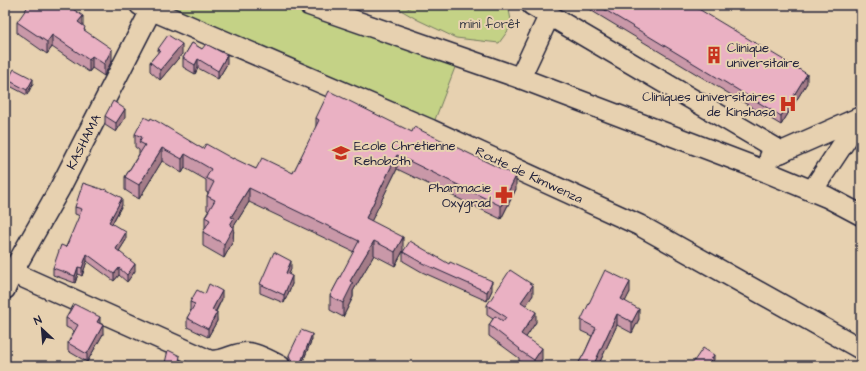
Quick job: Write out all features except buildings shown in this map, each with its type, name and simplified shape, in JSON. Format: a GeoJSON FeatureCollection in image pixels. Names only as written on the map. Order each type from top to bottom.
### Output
{"type":"FeatureCollection","features":[{"type":"Feature","properties":{"kind":"street"},"geometry":{"type":"LineString","coordinates":[[309,5],[520,78],[752,166],[827,197],[861,215]]}},
{"type":"Feature","properties":{"kind":"street"},"geometry":{"type":"LineString","coordinates":[[532,5],[782,152]]}},
{"type":"Feature","properties":{"kind":"street","name":"KASHAMA"},"geometry":{"type":"LineString","coordinates":[[5,289],[9,270],[60,188],[146,7]]}},
{"type":"Feature","properties":{"kind":"street","name":"Route de Kimwenza"},"geometry":{"type":"LineString","coordinates":[[146,7],[431,130],[639,225],[861,349]]}},
{"type":"Feature","properties":{"kind":"street"},"geometry":{"type":"LineString","coordinates":[[520,78],[549,16]]}},
{"type":"Feature","properties":{"kind":"street"},"geometry":{"type":"LineString","coordinates":[[752,166],[861,117]]}},
{"type":"Feature","properties":{"kind":"street"},"geometry":{"type":"LineString","coordinates":[[812,191],[861,117]]}},
{"type":"Feature","properties":{"kind":"street"},"geometry":{"type":"LineString","coordinates":[[9,270],[208,360],[216,361],[243,353],[250,353],[280,366]]}},
{"type":"Feature","properties":{"kind":"green space"},"geometry":{"type":"Polygon","coordinates":[[[143,5],[356,5],[350,19],[459,57],[431,130],[143,5]]]}},
{"type":"Feature","properties":{"kind":"green space","name":"mini forêt"},"geometry":{"type":"Polygon","coordinates":[[[392,5],[508,5],[512,25],[499,43],[456,38],[418,20],[392,5]]]}},
{"type":"Feature","properties":{"kind":"place","name":"Clinique universitaire"},"geometry":{"type":"Point","coordinates":[714,55]}},
{"type":"Feature","properties":{"kind":"place","name":"Cliniques universitaires de Kinshasa"},"geometry":{"type":"Point","coordinates":[788,104]}},
{"type":"Feature","properties":{"kind":"place","name":"Ecole Chrétienne Rehoboth"},"geometry":{"type":"Point","coordinates":[341,153]}},
{"type":"Feature","properties":{"kind":"place","name":"Pharmacie Oxygrad"},"geometry":{"type":"Point","coordinates":[504,195]}}]}
